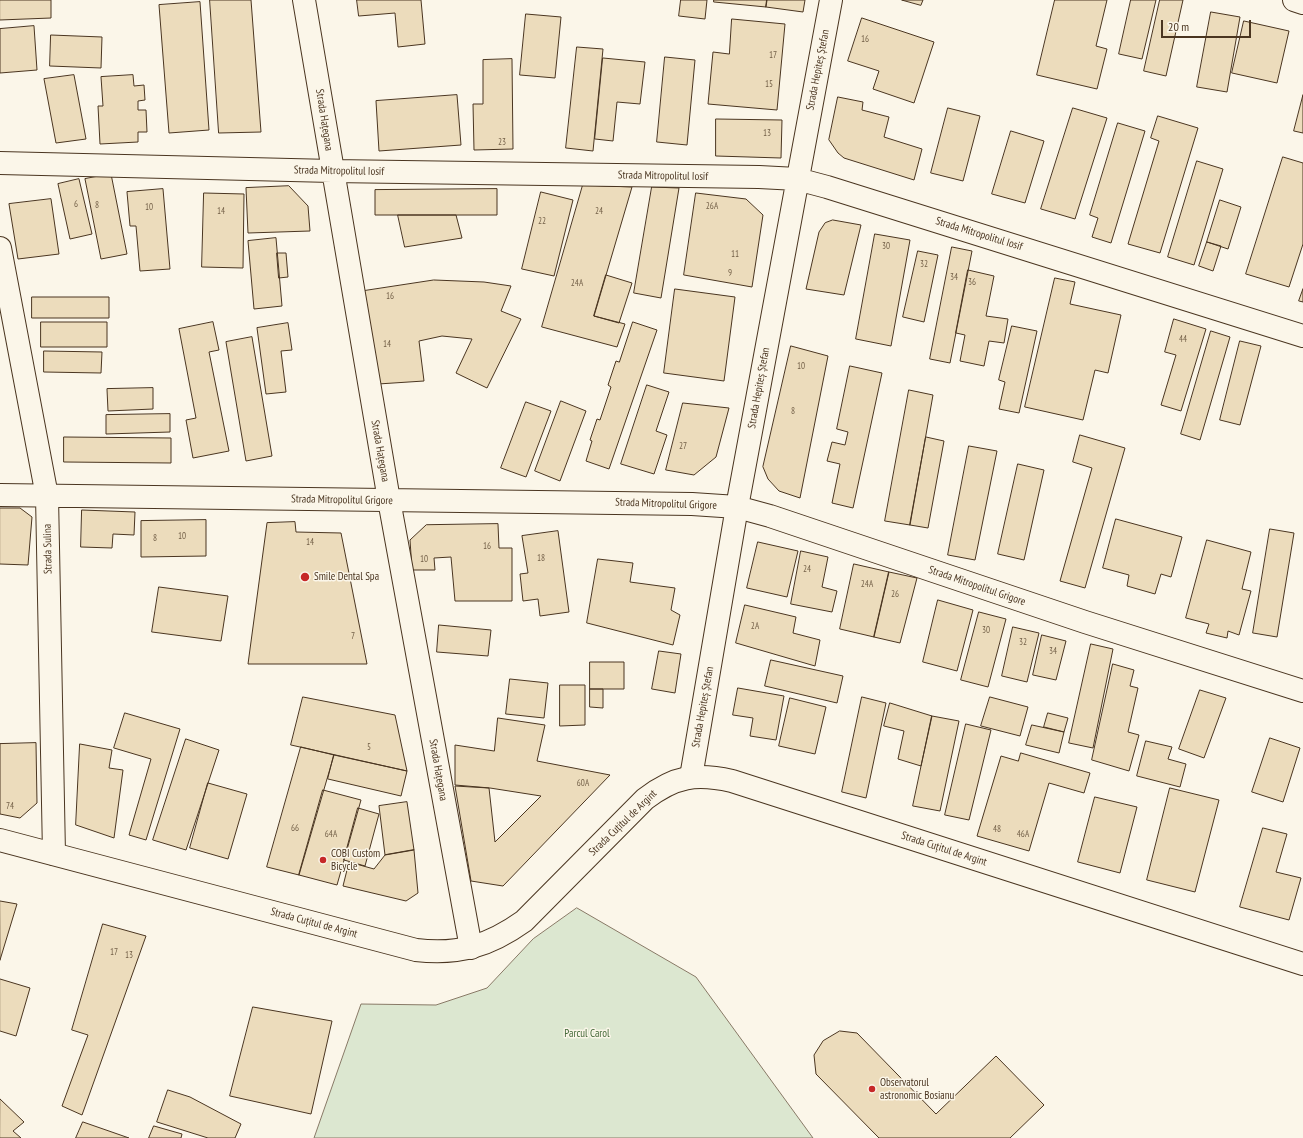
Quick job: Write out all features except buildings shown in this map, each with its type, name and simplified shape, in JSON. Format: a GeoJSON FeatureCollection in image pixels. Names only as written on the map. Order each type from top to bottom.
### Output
{"type":"FeatureCollection","features":[{"type":"Feature","properties":{"kind":"street","name":"Strada Hațegana"},"geometry":{"type":"LineString","coordinates":[[304,0],[389,500],[472,948]]}},
{"type":"Feature","properties":{"kind":"street","name":"Strada Hepiteș Ștefan"},"geometry":{"type":"LineString","coordinates":[[691,777],[737,507],[830,0]]}},
{"type":"Feature","properties":{"kind":"street"},"geometry":{"type":"LineString","coordinates":[[1294,0],[1303,3]]}},
{"type":"Feature","properties":{"kind":"street","name":"Strada Mitropolitul Iosif"},"geometry":{"type":"LineString","coordinates":[[0,163],[332,171],[744,177],[797,180],[834,189],[1303,336]]}},
{"type":"Feature","properties":{"kind":"street","name":"Strada Sulina"},"geometry":{"type":"LineString","coordinates":[[0,248],[47,496],[54,854]]}},
{"type":"Feature","properties":{"kind":"street","name":"Strada Mitropolitul Grigore"},"geometry":{"type":"LineString","coordinates":[[0,495],[692,504],[737,507],[770,516],[1084,622],[1303,691]]}},
{"type":"Feature","properties":{"kind":"street","name":"Strada Cuțitul de Argint"},"geometry":{"type":"LineString","coordinates":[[0,840],[416,950],[437,952],[472,948],[502,936],[524,921],[646,799],[665,785],[691,777],[703,776],[732,781],[1303,964]]}},
{"type":"Feature","properties":{"kind":"street","name":"Strada Cuțitul de Argint"},"geometry":{"type":"LineString","coordinates":[[0,850],[54,854]]}},
{"type":"Feature","properties":{"kind":"green space","name":"Parcul Carol"},"geometry":{"type":"Polygon","coordinates":[[[577,908],[696,977],[813,1138],[314,1138],[361,1004],[436,1005],[487,988],[533,939],[577,908]]]}},
{"type":"Feature","properties":{"kind":"place","name":"Smile Dental Spa"},"geometry":{"type":"Point","coordinates":[305,577]}},
{"type":"Feature","properties":{"kind":"place","name":"COBI Custom Bicycle"},"geometry":{"type":"Point","coordinates":[323,860]}},
{"type":"Feature","properties":{"kind":"place","name":"Observatorul astronomic Bosianu"},"geometry":{"type":"Point","coordinates":[872,1089]}}]}
